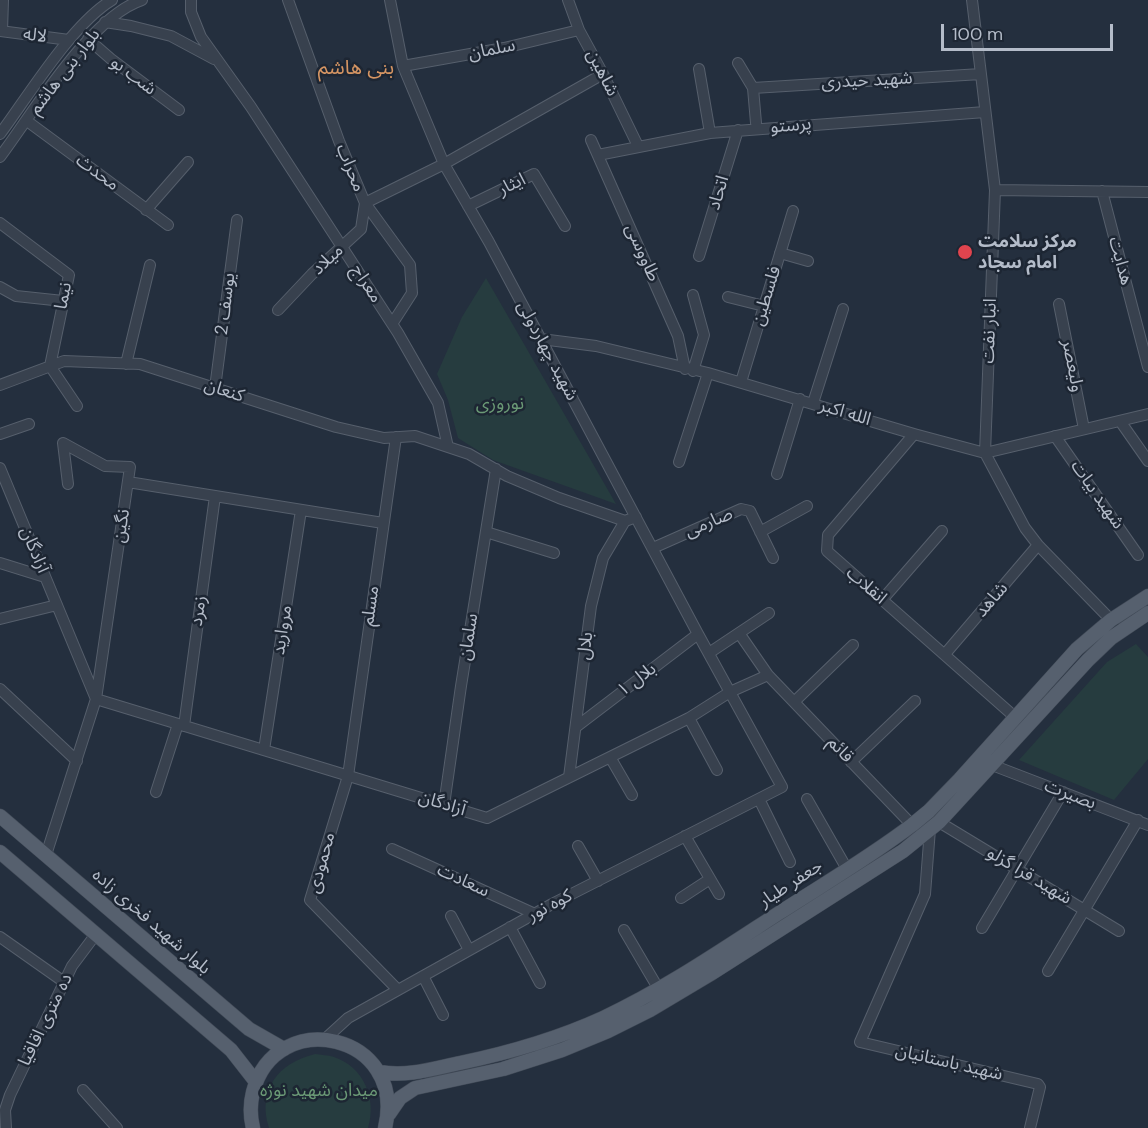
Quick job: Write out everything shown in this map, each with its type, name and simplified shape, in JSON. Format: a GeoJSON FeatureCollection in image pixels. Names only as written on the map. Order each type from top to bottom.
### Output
{"type":"FeatureCollection","features":[{"type":"Feature","properties":{"kind":"main road","name":"جعفر طیار"},"geometry":{"type":"LineString","coordinates":[[389,1114],[400,1098],[415,1088],[499,1062],[602,1018],[658,988],[705,961],[912,825],[929,811],[1077,649],[1110,620],[1148,596]]}},
{"type":"Feature","properties":{"kind":"main road","name":"جعفر طیار"},"geometry":{"type":"LineString","coordinates":[[379,1072],[396,1075],[411,1074],[499,1062],[562,1050],[650,1010],[712,973],[883,864],[935,825],[1088,660],[1118,634],[1148,613]]}},
{"type":"Feature","properties":{"kind":"main road","name":"بلوار شهید فخری زاده"},"geometry":{"type":"LineString","coordinates":[[0,816],[249,1029],[284,1049]]}},
{"type":"Feature","properties":{"kind":"main road"},"geometry":{"type":"LineString","coordinates":[[0,852],[231,1050],[256,1082]]}},
{"type":"Feature","properties":{"kind":"main road"},"geometry":{"type":"LineString","coordinates":[[254,1128],[250,1103],[256,1082],[266,1064],[284,1049],[304,1041],[325,1039],[346,1044],[365,1055],[379,1072],[387,1092],[389,1114],[385,1128]]}},
{"type":"Feature","properties":{"kind":"street"},"geometry":{"type":"LineString","coordinates":[[1,31],[3,0]]}},
{"type":"Feature","properties":{"kind":"street","name":"بلوار بنی هاشم"},"geometry":{"type":"LineString","coordinates":[[0,134],[69,40],[101,6],[112,0]]}},
{"type":"Feature","properties":{"kind":"street","name":"بلوار بنی هاشم"},"geometry":{"type":"LineString","coordinates":[[0,157],[88,39],[105,22],[135,2],[142,0]]}},
{"type":"Feature","properties":{"kind":"street"},"geometry":{"type":"LineString","coordinates":[[191,0],[191,12],[201,37],[218,62]]}},
{"type":"Feature","properties":{"kind":"street","name":"محراب"},"geometry":{"type":"LineString","coordinates":[[288,0],[364,203],[410,265],[412,293],[392,324]]}},
{"type":"Feature","properties":{"kind":"street","name":"شهید چهاردولی"},"geometry":{"type":"LineString","coordinates":[[390,0],[403,66],[444,164],[541,339],[782,787]]}},
{"type":"Feature","properties":{"kind":"street","name":"شاهین"},"geometry":{"type":"LineString","coordinates":[[568,0],[579,30],[638,146]]}},
{"type":"Feature","properties":{"kind":"street","name":"انبار نفت"},"geometry":{"type":"LineString","coordinates":[[972,0],[995,190],[985,453]]}},
{"type":"Feature","properties":{"kind":"street","name":"معراج"},"geometry":{"type":"LineString","coordinates":[[105,22],[171,36],[218,62],[251,107],[392,324],[438,403],[448,447]]}},
{"type":"Feature","properties":{"kind":"street","name":"سلمان"},"geometry":{"type":"LineString","coordinates":[[403,66],[504,48],[579,30]]}},
{"type":"Feature","properties":{"kind":"street","name":"لاله"},"geometry":{"type":"LineString","coordinates":[[1,31],[69,40]]}},
{"type":"Feature","properties":{"kind":"street","name":"شب بو"},"geometry":{"type":"LineString","coordinates":[[88,39],[104,54],[179,110]]}},
{"type":"Feature","properties":{"kind":"street"},"geometry":{"type":"LineString","coordinates":[[738,63],[753,88],[756,123]]}},
{"type":"Feature","properties":{"kind":"street"},"geometry":{"type":"LineString","coordinates":[[699,69],[710,133]]}},
{"type":"Feature","properties":{"kind":"street"},"geometry":{"type":"LineString","coordinates":[[364,203],[444,164],[603,74]]}},
{"type":"Feature","properties":{"kind":"street","name":"شهید حیدری"},"geometry":{"type":"LineString","coordinates":[[753,88],[981,74]]}},
{"type":"Feature","properties":{"kind":"street","name":"پرستو"},"geometry":{"type":"LineString","coordinates":[[598,155],[710,133],[985,112]]}},
{"type":"Feature","properties":{"kind":"street","name":"محدث"},"geometry":{"type":"LineString","coordinates":[[27,121],[168,225]]}},
{"type":"Feature","properties":{"kind":"street","name":"اتحاد"},"geometry":{"type":"LineString","coordinates":[[699,256],[738,130]]}},
{"type":"Feature","properties":{"kind":"street","name":"طاووسی"},"geometry":{"type":"LineString","coordinates":[[591,140],[678,336],[689,370]]}},
{"type":"Feature","properties":{"kind":"street"},"geometry":{"type":"LineString","coordinates":[[146,210],[188,162]]}},
{"type":"Feature","properties":{"kind":"street","name":"ایثار"},"geometry":{"type":"LineString","coordinates":[[468,206],[534,174],[565,226]]}},
{"type":"Feature","properties":{"kind":"street"},"geometry":{"type":"LineString","coordinates":[[995,190],[1148,192]]}},
{"type":"Feature","properties":{"kind":"street","name":"هدایت"},"geometry":{"type":"LineString","coordinates":[[1102,191],[1148,367]]}},
{"type":"Feature","properties":{"kind":"street","name":"میلاد"},"geometry":{"type":"LineString","coordinates":[[278,310],[312,274],[361,229],[364,203]]}},
{"type":"Feature","properties":{"kind":"street","name":"فلسطین"},"geometry":{"type":"LineString","coordinates":[[741,382],[793,211]]}},
{"type":"Feature","properties":{"kind":"street","name":"یوسف 2"},"geometry":{"type":"LineString","coordinates":[[215,388],[237,220]]}},
{"type":"Feature","properties":{"kind":"street","name":"نیما"},"geometry":{"type":"LineString","coordinates":[[0,223],[69,274],[50,366]]}},
{"type":"Feature","properties":{"kind":"street"},"geometry":{"type":"LineString","coordinates":[[780,253],[808,261]]}},
{"type":"Feature","properties":{"kind":"street"},"geometry":{"type":"LineString","coordinates":[[126,364],[150,265]]}},
{"type":"Feature","properties":{"kind":"street"},"geometry":{"type":"LineString","coordinates":[[0,287],[16,296],[63,301]]}},
{"type":"Feature","properties":{"kind":"street"},"geometry":{"type":"LineString","coordinates":[[689,370],[704,335],[693,295]]}},
{"type":"Feature","properties":{"kind":"street"},"geometry":{"type":"LineString","coordinates":[[728,297],[764,306]]}},
{"type":"Feature","properties":{"kind":"street","name":"ولیعصر"},"geometry":{"type":"LineString","coordinates":[[1059,304],[1084,429]]}},
{"type":"Feature","properties":{"kind":"street"},"geometry":{"type":"LineString","coordinates":[[813,403],[843,309]]}},
{"type":"Feature","properties":{"kind":"street","name":"الله اکبر"},"geometry":{"type":"LineString","coordinates":[[541,339],[596,346],[708,373],[914,435],[985,453],[1148,414]]}},
{"type":"Feature","properties":{"kind":"street","name":"کنعان"},"geometry":{"type":"LineString","coordinates":[[0,385],[64,361],[140,364],[336,427],[384,438],[415,436],[448,447]]}},
{"type":"Feature","properties":{"kind":"street"},"geometry":{"type":"LineString","coordinates":[[50,366],[77,406]]}},
{"type":"Feature","properties":{"kind":"street"},"geometry":{"type":"LineString","coordinates":[[679,462],[708,373]]}},
{"type":"Feature","properties":{"kind":"street"},"geometry":{"type":"LineString","coordinates":[[777,474],[800,399]]}},
{"type":"Feature","properties":{"kind":"street"},"geometry":{"type":"LineString","coordinates":[[1120,421],[1148,461]]}},
{"type":"Feature","properties":{"kind":"street"},"geometry":{"type":"LineString","coordinates":[[0,434],[29,424]]}},
{"type":"Feature","properties":{"kind":"street","name":"انقلاب"},"geometry":{"type":"LineString","coordinates":[[914,435],[828,535],[827,550],[1016,718]]}},
{"type":"Feature","properties":{"kind":"street","name":"شهید بیات"},"geometry":{"type":"LineString","coordinates":[[1055,436],[1138,555]]}},
{"type":"Feature","properties":{"kind":"street","name":"مسلم"},"geometry":{"type":"LineString","coordinates":[[348,776],[396,437]]}},
{"type":"Feature","properties":{"kind":"street"},"geometry":{"type":"LineString","coordinates":[[68,484],[63,443],[105,466],[130,467],[129,482],[383,523]]}},
{"type":"Feature","properties":{"kind":"street"},"geometry":{"type":"LineString","coordinates":[[448,447],[470,454],[496,469],[559,498],[625,521],[636,517]]}},
{"type":"Feature","properties":{"kind":"street"},"geometry":{"type":"LineString","coordinates":[[985,453],[1025,528],[1038,545],[1110,620],[1118,634]]}},
{"type":"Feature","properties":{"kind":"street","name":"سلمان"},"geometry":{"type":"LineString","coordinates":[[444,805],[496,469]]}},
{"type":"Feature","properties":{"kind":"street","name":"آزادگان"},"geometry":{"type":"LineString","coordinates":[[1,473],[96,699],[488,818],[689,718],[730,692],[768,675]]}},
{"type":"Feature","properties":{"kind":"street","name":"نگین"},"geometry":{"type":"LineString","coordinates":[[96,699],[129,482]]}},
{"type":"Feature","properties":{"kind":"street","name":"زمرد"},"geometry":{"type":"LineString","coordinates":[[156,792],[181,725],[215,496]]}},
{"type":"Feature","properties":{"kind":"street"},"geometry":{"type":"LineString","coordinates":[[760,532],[807,506]]}},
{"type":"Feature","properties":{"kind":"street","name":"صارمی"},"geometry":{"type":"LineString","coordinates":[[652,548],[741,509],[750,511],[773,558]]}},
{"type":"Feature","properties":{"kind":"street","name":"مروارید"},"geometry":{"type":"LineString","coordinates":[[264,750],[301,510]]}},
{"type":"Feature","properties":{"kind":"street","name":"بلال"},"geometry":{"type":"LineString","coordinates":[[569,777],[591,606],[603,558],[625,521]]}},
{"type":"Feature","properties":{"kind":"street"},"geometry":{"type":"LineString","coordinates":[[882,600],[942,531]]}},
{"type":"Feature","properties":{"kind":"street"},"geometry":{"type":"LineString","coordinates":[[486,532],[554,553]]}},
{"type":"Feature","properties":{"kind":"street","name":"شاهد"},"geometry":{"type":"LineString","coordinates":[[945,654],[1038,545]]}},
{"type":"Feature","properties":{"kind":"street"},"geometry":{"type":"LineString","coordinates":[[0,563],[45,577]]}},
{"type":"Feature","properties":{"kind":"street"},"geometry":{"type":"LineString","coordinates":[[0,619],[57,605]]}},
{"type":"Feature","properties":{"kind":"street"},"geometry":{"type":"LineString","coordinates":[[709,653],[769,613]]}},
{"type":"Feature","properties":{"kind":"street","name":"قائم"},"geometry":{"type":"LineString","coordinates":[[739,633],[768,675],[912,825]]}},
{"type":"Feature","properties":{"kind":"street","name":"بلال ۱"},"geometry":{"type":"LineString","coordinates":[[576,727],[698,634]]}},
{"type":"Feature","properties":{"kind":"street"},"geometry":{"type":"LineString","coordinates":[[794,702],[853,645]]}},
{"type":"Feature","properties":{"kind":"street"},"geometry":{"type":"LineString","coordinates":[[0,689],[76,760]]}},
{"type":"Feature","properties":{"kind":"street"},"geometry":{"type":"LineString","coordinates":[[46,855],[96,699]]}},
{"type":"Feature","properties":{"kind":"street"},"geometry":{"type":"LineString","coordinates":[[851,762],[915,701]]}},
{"type":"Feature","properties":{"kind":"street"},"geometry":{"type":"LineString","coordinates":[[689,718],[717,770]]}},
{"type":"Feature","properties":{"kind":"street"},"geometry":{"type":"LineString","coordinates":[[610,757],[632,795]]}},
{"type":"Feature","properties":{"kind":"street","name":"بصیرت"},"geometry":{"type":"LineString","coordinates":[[992,765],[1143,822]]}},
{"type":"Feature","properties":{"kind":"street","name":"محمودی"},"geometry":{"type":"LineString","coordinates":[[348,776],[310,900],[398,990]]}},
{"type":"Feature","properties":{"kind":"street","name":"کوه نور"},"geometry":{"type":"LineString","coordinates":[[325,1039],[348,1018],[510,927],[782,787]]}},
{"type":"Feature","properties":{"kind":"street"},"geometry":{"type":"LineString","coordinates":[[982,928],[1063,792]]}},
{"type":"Feature","properties":{"kind":"street"},"geometry":{"type":"LineString","coordinates":[[759,799],[790,862]]}},
{"type":"Feature","properties":{"kind":"street"},"geometry":{"type":"LineString","coordinates":[[807,800],[847,869]]}},
{"type":"Feature","properties":{"kind":"street"},"geometry":{"type":"LineString","coordinates":[[1048,971],[1084,910],[1143,822]]}},
{"type":"Feature","properties":{"kind":"street","name":"شهید قرا گزلو"},"geometry":{"type":"LineString","coordinates":[[935,825],[1018,870],[1119,931]]}},
{"type":"Feature","properties":{"kind":"street","name":"شهید باستانیان"},"geometry":{"type":"LineString","coordinates":[[935,825],[925,894],[860,1042],[1038,1084],[1040,1087],[1030,1128]]}},
{"type":"Feature","properties":{"kind":"street"},"geometry":{"type":"LineString","coordinates":[[685,836],[719,894]]}},
{"type":"Feature","properties":{"kind":"street"},"geometry":{"type":"LineString","coordinates":[[578,846],[598,881]]}},
{"type":"Feature","properties":{"kind":"street","name":"سعادت"},"geometry":{"type":"LineString","coordinates":[[392,849],[535,914]]}},
{"type":"Feature","properties":{"kind":"street"},"geometry":{"type":"LineString","coordinates":[[681,898],[710,879]]}},
{"type":"Feature","properties":{"kind":"street"},"geometry":{"type":"LineString","coordinates":[[451,916],[470,950]]}},
{"type":"Feature","properties":{"kind":"street"},"geometry":{"type":"LineString","coordinates":[[510,927],[540,982]]}},
{"type":"Feature","properties":{"kind":"street"},"geometry":{"type":"LineString","coordinates":[[624,930],[658,988]]}},
{"type":"Feature","properties":{"kind":"street","name":"ده متری اقاقیا"},"geometry":{"type":"LineString","coordinates":[[6,1128],[5,1094],[72,966],[96,934]]}},
{"type":"Feature","properties":{"kind":"street"},"geometry":{"type":"LineString","coordinates":[[0,937],[64,982]]}},
{"type":"Feature","properties":{"kind":"street"},"geometry":{"type":"LineString","coordinates":[[423,976],[442,1015]]}},
{"type":"Feature","properties":{"kind":"street"},"geometry":{"type":"LineString","coordinates":[[83,1090],[117,1128]]}},
{"type":"Feature","properties":{"kind":"green space","name":"نوروزی"},"geometry":{"type":"Polygon","coordinates":[[[486,278],[616,504],[493,460],[458,438],[448,400],[437,374],[462,317],[486,278]]]}},
{"type":"Feature","properties":{"kind":"green space"},"geometry":{"type":"Polygon","coordinates":[[[1136,644],[1148,657],[1148,759],[1114,800],[1019,760],[1107,662],[1136,644]]]}},
{"type":"Feature","properties":{"kind":"green space","name":"میدان شهید نوژه"},"geometry":{"type":"Polygon","coordinates":[[[315,1054],[332,1056],[353,1068],[360,1076],[366,1085],[371,1106],[368,1128],[269,1128],[266,1102],[274,1080],[291,1064],[315,1054]]]}},
{"type":"Feature","properties":{"kind":"place","name":"مرکز سلامت امام سجاد"},"geometry":{"type":"Point","coordinates":[965,252]}},
{"type":"Feature","properties":{"kind":"district","name":"بنی هاشم"},"geometry":{"type":"Point","coordinates":[356,69]}}]}
